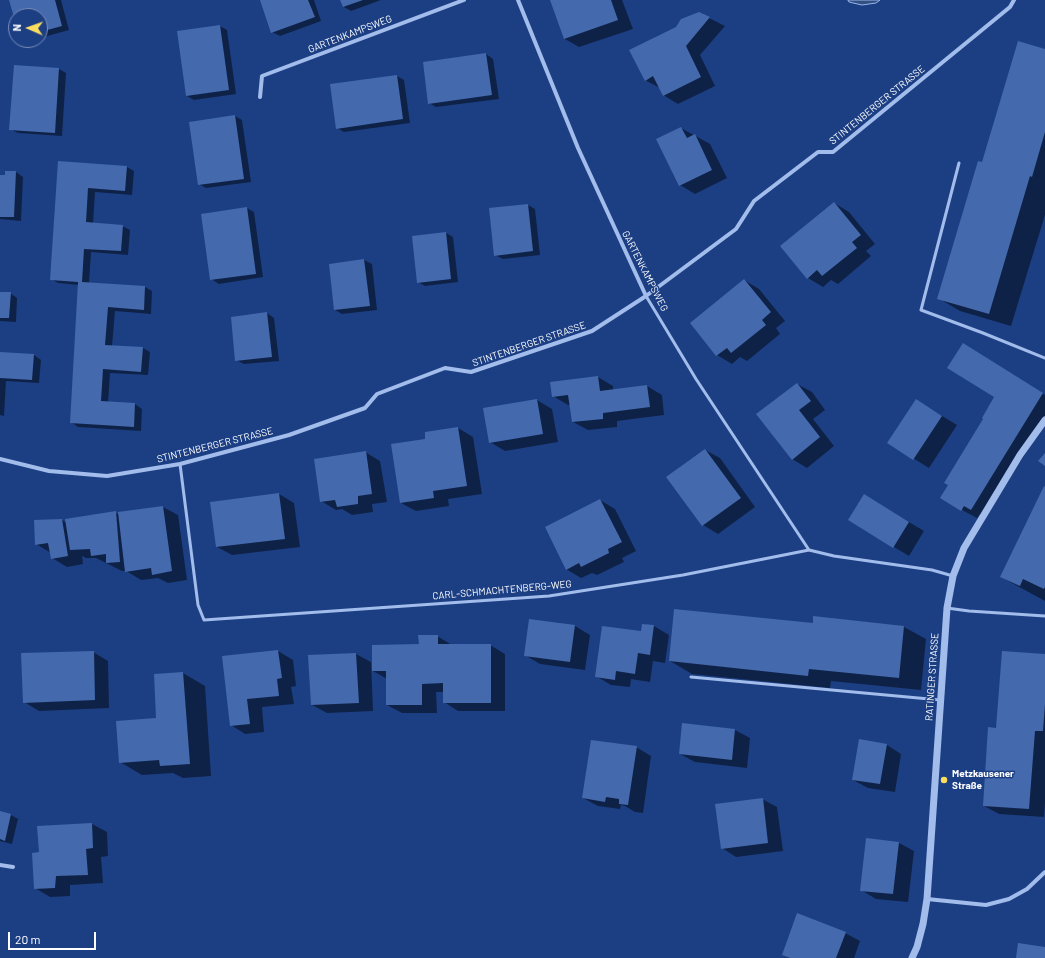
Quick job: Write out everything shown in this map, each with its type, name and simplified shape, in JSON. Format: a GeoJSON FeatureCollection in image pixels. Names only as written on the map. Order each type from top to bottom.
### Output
{"type":"FeatureCollection","features":[{"type":"Feature","properties":{"kind":"street","name":"GARTENKAMPSWEG"},"geometry":{"type":"LineString","coordinates":[[260,97],[262,76],[464,0]]}},
{"type":"Feature","properties":{"kind":"street","name":"GARTENKAMPSWEG"},"geometry":{"type":"LineString","coordinates":[[518,0],[578,148],[646,296]]}},
{"type":"Feature","properties":{"kind":"street","name":"STINTENBERGER STRASSE"},"geometry":{"type":"LineString","coordinates":[[0,460],[49,471],[108,476],[180,464],[289,435],[365,408],[377,394],[445,368],[471,372],[592,331],[646,296],[736,229],[754,201],[818,152],[833,152],[1010,7],[1014,0]]}},
{"type":"Feature","properties":{"kind":"street","name":"RATINGER STRASSE"},"geometry":{"type":"LineString","coordinates":[[912,958],[917,947],[923,924],[927,900],[947,608],[953,576],[964,548],[1020,455],[1045,420]]}},
{"type":"Feature","properties":{"kind":"street"},"geometry":{"type":"LineString","coordinates":[[0,865],[14,867]]}},
{"type":"Feature","properties":{"kind":"street"},"geometry":{"type":"LineString","coordinates":[[927,900],[986,905],[1009,899],[1027,888],[1045,872]]}},
{"type":"Feature","properties":{"kind":"lane"},"geometry":{"type":"LineString","coordinates":[[959,163],[921,310],[983,332],[1045,358]]}},
{"type":"Feature","properties":{"kind":"lane","name":"GARTENKAMPSWEG"},"geometry":{"type":"LineString","coordinates":[[646,296],[696,379],[809,550]]}},
{"type":"Feature","properties":{"kind":"lane","name":"CARL-SCHMACHTENBERG-WEG"},"geometry":{"type":"LineString","coordinates":[[180,464],[198,605],[204,620],[549,596],[683,575],[809,550],[834,556],[932,570],[953,576]]}},
{"type":"Feature","properties":{"kind":"lane"},"geometry":{"type":"LineString","coordinates":[[947,608],[1045,616]]}},
{"type":"Feature","properties":{"kind":"lane"},"geometry":{"type":"LineString","coordinates":[[691,677],[940,700]]}},
{"type":"Feature","properties":{"kind":"water"},"geometry":{"type":"Polygon","coordinates":[[[848,0],[880,0],[876,3],[862,5],[849,2],[848,0]]]}},
{"type":"Feature","properties":{"kind":"building"},"geometry":{"type":"Polygon","coordinates":[[[9,0],[55,0],[62,26],[48,30],[48,8],[11,8],[9,0]]]}},
{"type":"Feature","properties":{"kind":"building"},"geometry":{"type":"Polygon","coordinates":[[[260,0],[308,0],[315,17],[271,33],[260,0]]]}},
{"type":"Feature","properties":{"kind":"building"},"geometry":{"type":"Polygon","coordinates":[[[340,0],[363,0],[343,7],[340,0]]]}},
{"type":"Feature","properties":{"kind":"building"},"geometry":{"type":"Polygon","coordinates":[[[550,0],[611,0],[618,20],[564,39],[550,0]]]}},
{"type":"Feature","properties":{"kind":"building"},"geometry":{"type":"Polygon","coordinates":[[[699,12],[710,17],[686,46],[701,77],[663,96],[653,76],[645,81],[629,50],[676,27],[681,19],[699,12]]]}},
{"type":"Feature","properties":{"kind":"building"},"geometry":{"type":"Polygon","coordinates":[[[220,25],[229,90],[186,96],[177,31],[220,25]]]}},
{"type":"Feature","properties":{"kind":"building"},"geometry":{"type":"Polygon","coordinates":[[[1018,41],[1045,49],[1045,132],[1032,177],[1030,176],[989,314],[937,299],[978,161],[982,162],[1018,41]]]}},
{"type":"Feature","properties":{"kind":"building"},"geometry":{"type":"Polygon","coordinates":[[[486,53],[492,95],[428,104],[423,62],[486,53]]]}},
{"type":"Feature","properties":{"kind":"building"},"geometry":{"type":"Polygon","coordinates":[[[14,65],[59,68],[55,133],[9,130],[14,65]]]}},
{"type":"Feature","properties":{"kind":"building"},"geometry":{"type":"Polygon","coordinates":[[[397,75],[403,119],[336,129],[330,84],[397,75]]]}},
{"type":"Feature","properties":{"kind":"building"},"geometry":{"type":"Polygon","coordinates":[[[235,115],[244,179],[198,185],[189,122],[235,115]]]}},
{"type":"Feature","properties":{"kind":"building"},"geometry":{"type":"Polygon","coordinates":[[[681,127],[687,138],[695,134],[712,170],[679,186],[656,139],[681,127]]]}},
{"type":"Feature","properties":{"kind":"building"},"geometry":{"type":"Polygon","coordinates":[[[58,161],[127,166],[125,191],[88,188],[86,222],[123,225],[121,251],[84,249],[82,282],[145,286],[144,310],[108,307],[105,345],[143,347],[141,372],[103,369],[101,401],[135,403],[134,427],[70,423],[78,282],[50,280],[58,161]]]}},
{"type":"Feature","properties":{"kind":"building"},"geometry":{"type":"Polygon","coordinates":[[[5,171],[16,171],[14,217],[0,217],[0,175],[5,175],[5,171]]]}},
{"type":"Feature","properties":{"kind":"building"},"geometry":{"type":"Polygon","coordinates":[[[834,202],[861,235],[852,242],[857,248],[822,276],[817,270],[807,279],[780,246],[834,202]]]}},
{"type":"Feature","properties":{"kind":"building"},"geometry":{"type":"Polygon","coordinates":[[[528,204],[533,251],[494,256],[489,208],[528,204]]]}},
{"type":"Feature","properties":{"kind":"building"},"geometry":{"type":"Polygon","coordinates":[[[247,207],[256,274],[210,280],[201,214],[247,207]]]}},
{"type":"Feature","properties":{"kind":"building"},"geometry":{"type":"Polygon","coordinates":[[[446,232],[451,279],[417,283],[412,236],[446,232]]]}},
{"type":"Feature","properties":{"kind":"building"},"geometry":{"type":"Polygon","coordinates":[[[364,259],[370,306],[334,310],[329,264],[364,259]]]}},
{"type":"Feature","properties":{"kind":"building"},"geometry":{"type":"Polygon","coordinates":[[[744,279],[771,312],[762,320],[766,325],[731,353],[727,348],[716,356],[690,323],[744,279]]]}},
{"type":"Feature","properties":{"kind":"building"},"geometry":{"type":"Polygon","coordinates":[[[0,292],[11,292],[9,318],[0,318],[0,292]]]}},
{"type":"Feature","properties":{"kind":"building"},"geometry":{"type":"Polygon","coordinates":[[[267,312],[272,357],[235,361],[231,317],[267,312]]]}},
{"type":"Feature","properties":{"kind":"building"},"geometry":{"type":"Polygon","coordinates":[[[963,343],[1043,393],[971,510],[964,506],[961,511],[940,498],[948,485],[944,483],[983,419],[982,418],[994,397],[947,368],[963,343]]]}},
{"type":"Feature","properties":{"kind":"building"},"geometry":{"type":"Polygon","coordinates":[[[0,352],[34,354],[32,380],[0,378],[0,352]]]}},
{"type":"Feature","properties":{"kind":"building"},"geometry":{"type":"Polygon","coordinates":[[[598,376],[600,391],[647,385],[650,407],[603,413],[603,419],[572,422],[568,395],[552,397],[550,382],[598,376]]]}},
{"type":"Feature","properties":{"kind":"building"},"geometry":{"type":"Polygon","coordinates":[[[797,383],[811,401],[799,410],[820,437],[792,460],[756,414],[797,383]]]}},
{"type":"Feature","properties":{"kind":"building"},"geometry":{"type":"Polygon","coordinates":[[[537,399],[543,434],[489,443],[483,408],[537,399]]]}},
{"type":"Feature","properties":{"kind":"building"},"geometry":{"type":"Polygon","coordinates":[[[916,399],[942,416],[913,460],[887,443],[916,399]]]}},
{"type":"Feature","properties":{"kind":"building"},"geometry":{"type":"Polygon","coordinates":[[[458,427],[467,486],[433,491],[434,498],[400,503],[391,444],[425,439],[425,432],[458,427]]]}},
{"type":"Feature","properties":{"kind":"building"},"geometry":{"type":"Polygon","coordinates":[[[705,449],[741,498],[702,526],[666,477],[705,449]]]}},
{"type":"Feature","properties":{"kind":"building"},"geometry":{"type":"Polygon","coordinates":[[[366,451],[372,494],[358,496],[358,504],[337,507],[335,500],[320,502],[314,459],[366,451]]]}},
{"type":"Feature","properties":{"kind":"building"},"geometry":{"type":"Polygon","coordinates":[[[1045,453],[1045,466],[1038,461],[1045,453]]]}},
{"type":"Feature","properties":{"kind":"building"},"geometry":{"type":"Polygon","coordinates":[[[1044,486],[1044,589],[1023,579],[1020,586],[1000,577],[1044,486]]]}},
{"type":"Feature","properties":{"kind":"building"},"geometry":{"type":"Polygon","coordinates":[[[279,493],[285,539],[216,547],[210,502],[279,493]]]}},
{"type":"Feature","properties":{"kind":"building"},"geometry":{"type":"Polygon","coordinates":[[[864,494],[909,522],[893,548],[848,520],[864,494]]]}},
{"type":"Feature","properties":{"kind":"building"},"geometry":{"type":"Polygon","coordinates":[[[600,499],[622,542],[608,549],[609,553],[581,567],[579,563],[566,570],[545,527],[600,499]]]}},
{"type":"Feature","properties":{"kind":"building"},"geometry":{"type":"Polygon","coordinates":[[[163,506],[172,571],[152,575],[151,568],[125,572],[118,512],[163,506]]]}},
{"type":"Feature","properties":{"kind":"building"},"geometry":{"type":"Polygon","coordinates":[[[116,511],[120,562],[106,563],[106,554],[91,556],[90,549],[70,550],[65,519],[116,511]]]}},
{"type":"Feature","properties":{"kind":"building"},"geometry":{"type":"Polygon","coordinates":[[[62,519],[68,556],[51,559],[48,543],[35,545],[34,520],[62,519]]]}},
{"type":"Feature","properties":{"kind":"building"},"geometry":{"type":"Polygon","coordinates":[[[674,609],[813,623],[813,616],[904,626],[899,678],[809,669],[808,676],[669,661],[674,609]]]}},
{"type":"Feature","properties":{"kind":"building"},"geometry":{"type":"Polygon","coordinates":[[[529,619],[575,625],[570,662],[524,656],[529,619]]]}},
{"type":"Feature","properties":{"kind":"building"},"geometry":{"type":"Polygon","coordinates":[[[642,624],[654,625],[650,655],[638,653],[635,674],[616,671],[615,680],[595,677],[602,626],[641,631],[642,624]]]}},
{"type":"Feature","properties":{"kind":"building"},"geometry":{"type":"Polygon","coordinates":[[[418,635],[438,635],[438,644],[491,644],[491,703],[443,703],[443,683],[422,684],[422,705],[386,705],[386,671],[372,671],[372,645],[419,644],[418,635]]]}},
{"type":"Feature","properties":{"kind":"building"},"geometry":{"type":"Polygon","coordinates":[[[278,650],[282,678],[277,679],[279,696],[247,699],[250,724],[230,726],[222,656],[278,650]]]}},
{"type":"Feature","properties":{"kind":"building"},"geometry":{"type":"Polygon","coordinates":[[[94,651],[95,700],[23,703],[21,653],[94,651]]]}},
{"type":"Feature","properties":{"kind":"building"},"geometry":{"type":"Polygon","coordinates":[[[1002,651],[1045,654],[1045,704],[1043,731],[1035,731],[1029,809],[983,806],[988,727],[996,728],[1002,651]]]}},
{"type":"Feature","properties":{"kind":"building"},"geometry":{"type":"Polygon","coordinates":[[[356,653],[359,703],[311,705],[308,655],[356,653]]]}},
{"type":"Feature","properties":{"kind":"building"},"geometry":{"type":"Polygon","coordinates":[[[183,672],[190,764],[160,766],[159,760],[119,763],[116,721],[156,718],[154,674],[183,672]]]}},
{"type":"Feature","properties":{"kind":"building"},"geometry":{"type":"Polygon","coordinates":[[[682,723],[735,729],[732,760],[679,754],[682,723]]]}},
{"type":"Feature","properties":{"kind":"building"},"geometry":{"type":"Polygon","coordinates":[[[859,739],[887,744],[880,784],[852,780],[859,739]]]}},
{"type":"Feature","properties":{"kind":"building"},"geometry":{"type":"Polygon","coordinates":[[[591,740],[637,746],[628,805],[619,804],[619,799],[606,797],[605,802],[582,798],[591,740]]]}},
{"type":"Feature","properties":{"kind":"building"},"geometry":{"type":"Polygon","coordinates":[[[763,798],[768,843],[721,849],[715,804],[763,798]]]}},
{"type":"Feature","properties":{"kind":"building"},"geometry":{"type":"Polygon","coordinates":[[[0,811],[11,814],[5,841],[0,839],[0,811]]]}},
{"type":"Feature","properties":{"kind":"building"},"geometry":{"type":"Polygon","coordinates":[[[92,823],[93,848],[86,849],[88,875],[56,876],[55,888],[34,889],[32,853],[39,852],[37,826],[92,823]]]}},
{"type":"Feature","properties":{"kind":"building"},"geometry":{"type":"Polygon","coordinates":[[[866,838],[899,842],[893,894],[860,891],[866,838]]]}},
{"type":"Feature","properties":{"kind":"building"},"geometry":{"type":"Polygon","coordinates":[[[797,913],[846,932],[836,958],[790,958],[782,955],[797,913]]]}},
{"type":"Feature","properties":{"kind":"building"},"geometry":{"type":"Polygon","coordinates":[[[1018,943],[1045,947],[1045,958],[1016,958],[1018,943]]]}},
{"type":"Feature","properties":{"kind":"place","name":"Metzkausener Straße"},"geometry":{"type":"Point","coordinates":[944,780]}}]}
